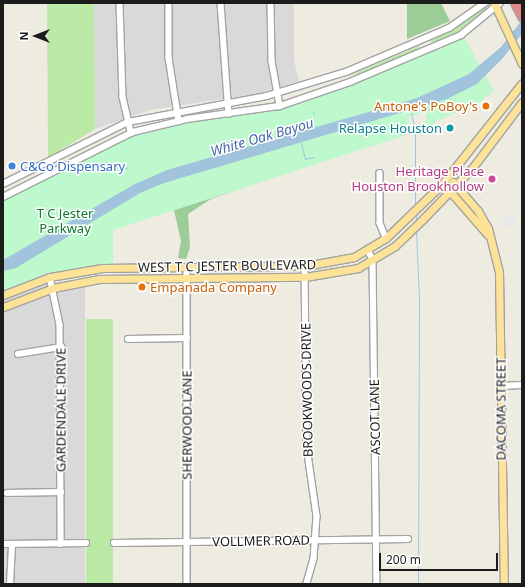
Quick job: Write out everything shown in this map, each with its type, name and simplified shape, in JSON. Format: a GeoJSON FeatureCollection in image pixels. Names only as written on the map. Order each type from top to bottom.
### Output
{"type":"FeatureCollection","features":[{"type":"Feature","properties":{"kind":"highway"},"geometry":{"type":"LineString","coordinates":[[515,3],[522,18]]}},
{"type":"Feature","properties":{"kind":"main road"},"geometry":{"type":"LineString","coordinates":[[497,7],[522,64]]}},
{"type":"Feature","properties":{"kind":"main road","name":"WEST T C JESTER BOULEVARD"},"geometry":{"type":"LineString","coordinates":[[3,295],[50,278],[102,268],[305,266],[324,264],[368,250],[386,238],[443,183],[488,130],[522,83]]}},
{"type":"Feature","properties":{"kind":"main road","name":"WEST T C JESTER BOULEVARD"},"geometry":{"type":"LineString","coordinates":[[3,307],[53,288],[99,279],[306,277],[342,273],[373,260],[408,234],[453,188],[497,137],[522,102]]}},
{"type":"Feature","properties":{"kind":"main road"},"geometry":{"type":"LineString","coordinates":[[488,130],[497,137]]}},
{"type":"Feature","properties":{"kind":"main road","name":"DACOMA STREET"},"geometry":{"type":"LineString","coordinates":[[448,177],[453,188],[488,235],[501,284],[504,584]]}},
{"type":"Feature","properties":{"kind":"main road","name":"DACOMA STREET"},"geometry":{"type":"LineString","coordinates":[[443,183],[453,188]]}},
{"type":"Feature","properties":{"kind":"street"},"geometry":{"type":"LineString","coordinates":[[120,3],[121,76],[131,133]]}},
{"type":"Feature","properties":{"kind":"street"},"geometry":{"type":"LineString","coordinates":[[169,3],[169,58],[179,121]]}},
{"type":"Feature","properties":{"kind":"street"},"geometry":{"type":"LineString","coordinates":[[221,3],[229,114]]}},
{"type":"Feature","properties":{"kind":"street"},"geometry":{"type":"LineString","coordinates":[[271,3],[272,61],[280,106]]}},
{"type":"Feature","properties":{"kind":"street"},"geometry":{"type":"LineString","coordinates":[[3,184],[128,122],[177,110],[228,103],[278,93],[346,72],[455,25],[485,3]]}},
{"type":"Feature","properties":{"kind":"street"},"geometry":{"type":"LineString","coordinates":[[3,197],[131,133],[179,121],[280,106],[350,82],[466,32],[497,7]]}},
{"type":"Feature","properties":{"kind":"street"},"geometry":{"type":"LineString","coordinates":[[424,39],[428,49]]}},
{"type":"Feature","properties":{"kind":"street"},"geometry":{"type":"LineString","coordinates":[[346,72],[350,82]]}},
{"type":"Feature","properties":{"kind":"street"},"geometry":{"type":"LineString","coordinates":[[55,158],[60,168]]}},
{"type":"Feature","properties":{"kind":"street"},"geometry":{"type":"LineString","coordinates":[[380,173],[380,223],[386,238]]}},
{"type":"Feature","properties":{"kind":"street","name":"ASCOT LANE"},"geometry":{"type":"LineString","coordinates":[[368,250],[373,260],[377,584]]}},
{"type":"Feature","properties":{"kind":"street","name":"BROOKWOODS DRIVE"},"geometry":{"type":"LineString","coordinates":[[305,266],[307,446],[315,499],[317,540],[307,584]]}},
{"type":"Feature","properties":{"kind":"street","name":"SHERWOOD LANE"},"geometry":{"type":"LineString","coordinates":[[187,267],[187,584]]}},
{"type":"Feature","properties":{"kind":"street","name":"GARDENDALE DRIVE"},"geometry":{"type":"LineString","coordinates":[[50,278],[59,309],[61,347],[61,544]]}},
{"type":"Feature","properties":{"kind":"street"},"geometry":{"type":"LineString","coordinates":[[128,339],[187,338]]}},
{"type":"Feature","properties":{"kind":"street"},"geometry":{"type":"LineString","coordinates":[[18,354],[61,347]]}},
{"type":"Feature","properties":{"kind":"street"},"geometry":{"type":"LineString","coordinates":[[501,386],[522,384]]}},
{"type":"Feature","properties":{"kind":"street"},"geometry":{"type":"LineString","coordinates":[[7,492],[61,492]]}},
{"type":"Feature","properties":{"kind":"street","name":"VOLLMER ROAD"},"geometry":{"type":"LineString","coordinates":[[114,543],[408,539]]}},
{"type":"Feature","properties":{"kind":"street"},"geometry":{"type":"LineString","coordinates":[[3,544],[86,543]]}},
{"type":"Feature","properties":{"kind":"street"},"geometry":{"type":"LineString","coordinates":[[10,584],[12,545]]}},
{"type":"Feature","properties":{"kind":"shaded area"},"geometry":{"type":"Polygon","coordinates":[[[94,3],[294,3],[294,60],[299,81],[256,94],[150,110],[95,129],[94,3]]]}},
{"type":"Feature","properties":{"kind":"shaded area"},"geometry":{"type":"Polygon","coordinates":[[[506,214],[512,214],[516,218],[516,224],[512,228],[506,228],[502,224],[502,218],[506,214]]]}},
{"type":"Feature","properties":{"kind":"shaded area"},"geometry":{"type":"Polygon","coordinates":[[[3,283],[85,283],[85,584],[3,584],[3,283]]]}},
{"type":"Feature","properties":{"kind":"green space"},"geometry":{"type":"Polygon","coordinates":[[[47,3],[94,3],[95,129],[48,158],[47,3]]]}},
{"type":"Feature","properties":{"kind":"green space"},"geometry":{"type":"Polygon","coordinates":[[[407,3],[441,3],[450,21],[407,39],[407,3]]]}},
{"type":"Feature","properties":{"kind":"green space"},"geometry":{"type":"Polygon","coordinates":[[[485,6],[487,10],[451,36],[438,42],[429,42],[485,6]]]}},
{"type":"Feature","properties":{"kind":"green space","name":"T C Jester Parkway"},"geometry":{"type":"Polygon","coordinates":[[[463,35],[494,91],[471,109],[467,107],[437,121],[423,137],[427,111],[408,117],[411,128],[405,131],[406,135],[113,230],[113,265],[63,271],[3,292],[3,200],[135,134],[179,123],[262,110],[367,77],[463,35]]]}},
{"type":"Feature","properties":{"kind":"green space"},"geometry":{"type":"Polygon","coordinates":[[[421,45],[418,50],[370,71],[351,75],[421,45]]]}},
{"type":"Feature","properties":{"kind":"green space"},"geometry":{"type":"Polygon","coordinates":[[[250,185],[211,199],[188,214],[190,247],[186,259],[178,258],[181,241],[174,210],[250,185]]]}},
{"type":"Feature","properties":{"kind":"green space"},"geometry":{"type":"Polygon","coordinates":[[[86,319],[113,319],[113,584],[86,584],[86,319]]]}},
{"type":"Feature","properties":{"kind":"water"},"geometry":{"type":"Polygon","coordinates":[[[522,20],[522,34],[502,59],[477,84],[447,99],[164,183],[140,193],[16,268],[3,271],[3,260],[135,184],[167,170],[417,98],[469,74],[501,47],[522,20]]]}},
{"type":"Feature","properties":{"kind":"waterway"},"geometry":{"type":"LineString","coordinates":[[411,113],[415,130],[415,205]]}},
{"type":"Feature","properties":{"kind":"waterway"},"geometry":{"type":"LineString","coordinates":[[301,143],[305,159],[314,157]]}},
{"type":"Feature","properties":{"kind":"waterway"},"geometry":{"type":"LineString","coordinates":[[416,214],[416,221]]}},
{"type":"Feature","properties":{"kind":"waterway"},"geometry":{"type":"LineString","coordinates":[[416,230],[419,300],[418,584]]}},
{"type":"Feature","properties":{"kind":"place","name":"Antone's PoBoy's"},"geometry":{"type":"Point","coordinates":[486,106]}},
{"type":"Feature","properties":{"kind":"place","name":"Relapse Houston"},"geometry":{"type":"Point","coordinates":[450,128]}},
{"type":"Feature","properties":{"kind":"place","name":"C&Co Dispensary"},"geometry":{"type":"Point","coordinates":[12,166]}},
{"type":"Feature","properties":{"kind":"place","name":"Heritage Place Houston Brookhollow"},"geometry":{"type":"Point","coordinates":[492,179]}},
{"type":"Feature","properties":{"kind":"place","name":"Empanada Company"},"geometry":{"type":"Point","coordinates":[142,287]}},
{"type":"Feature","properties":{"kind":"water label","name":"White Oak Bayou"},"geometry":{"type":"Point","coordinates":[262,137]}}]}
